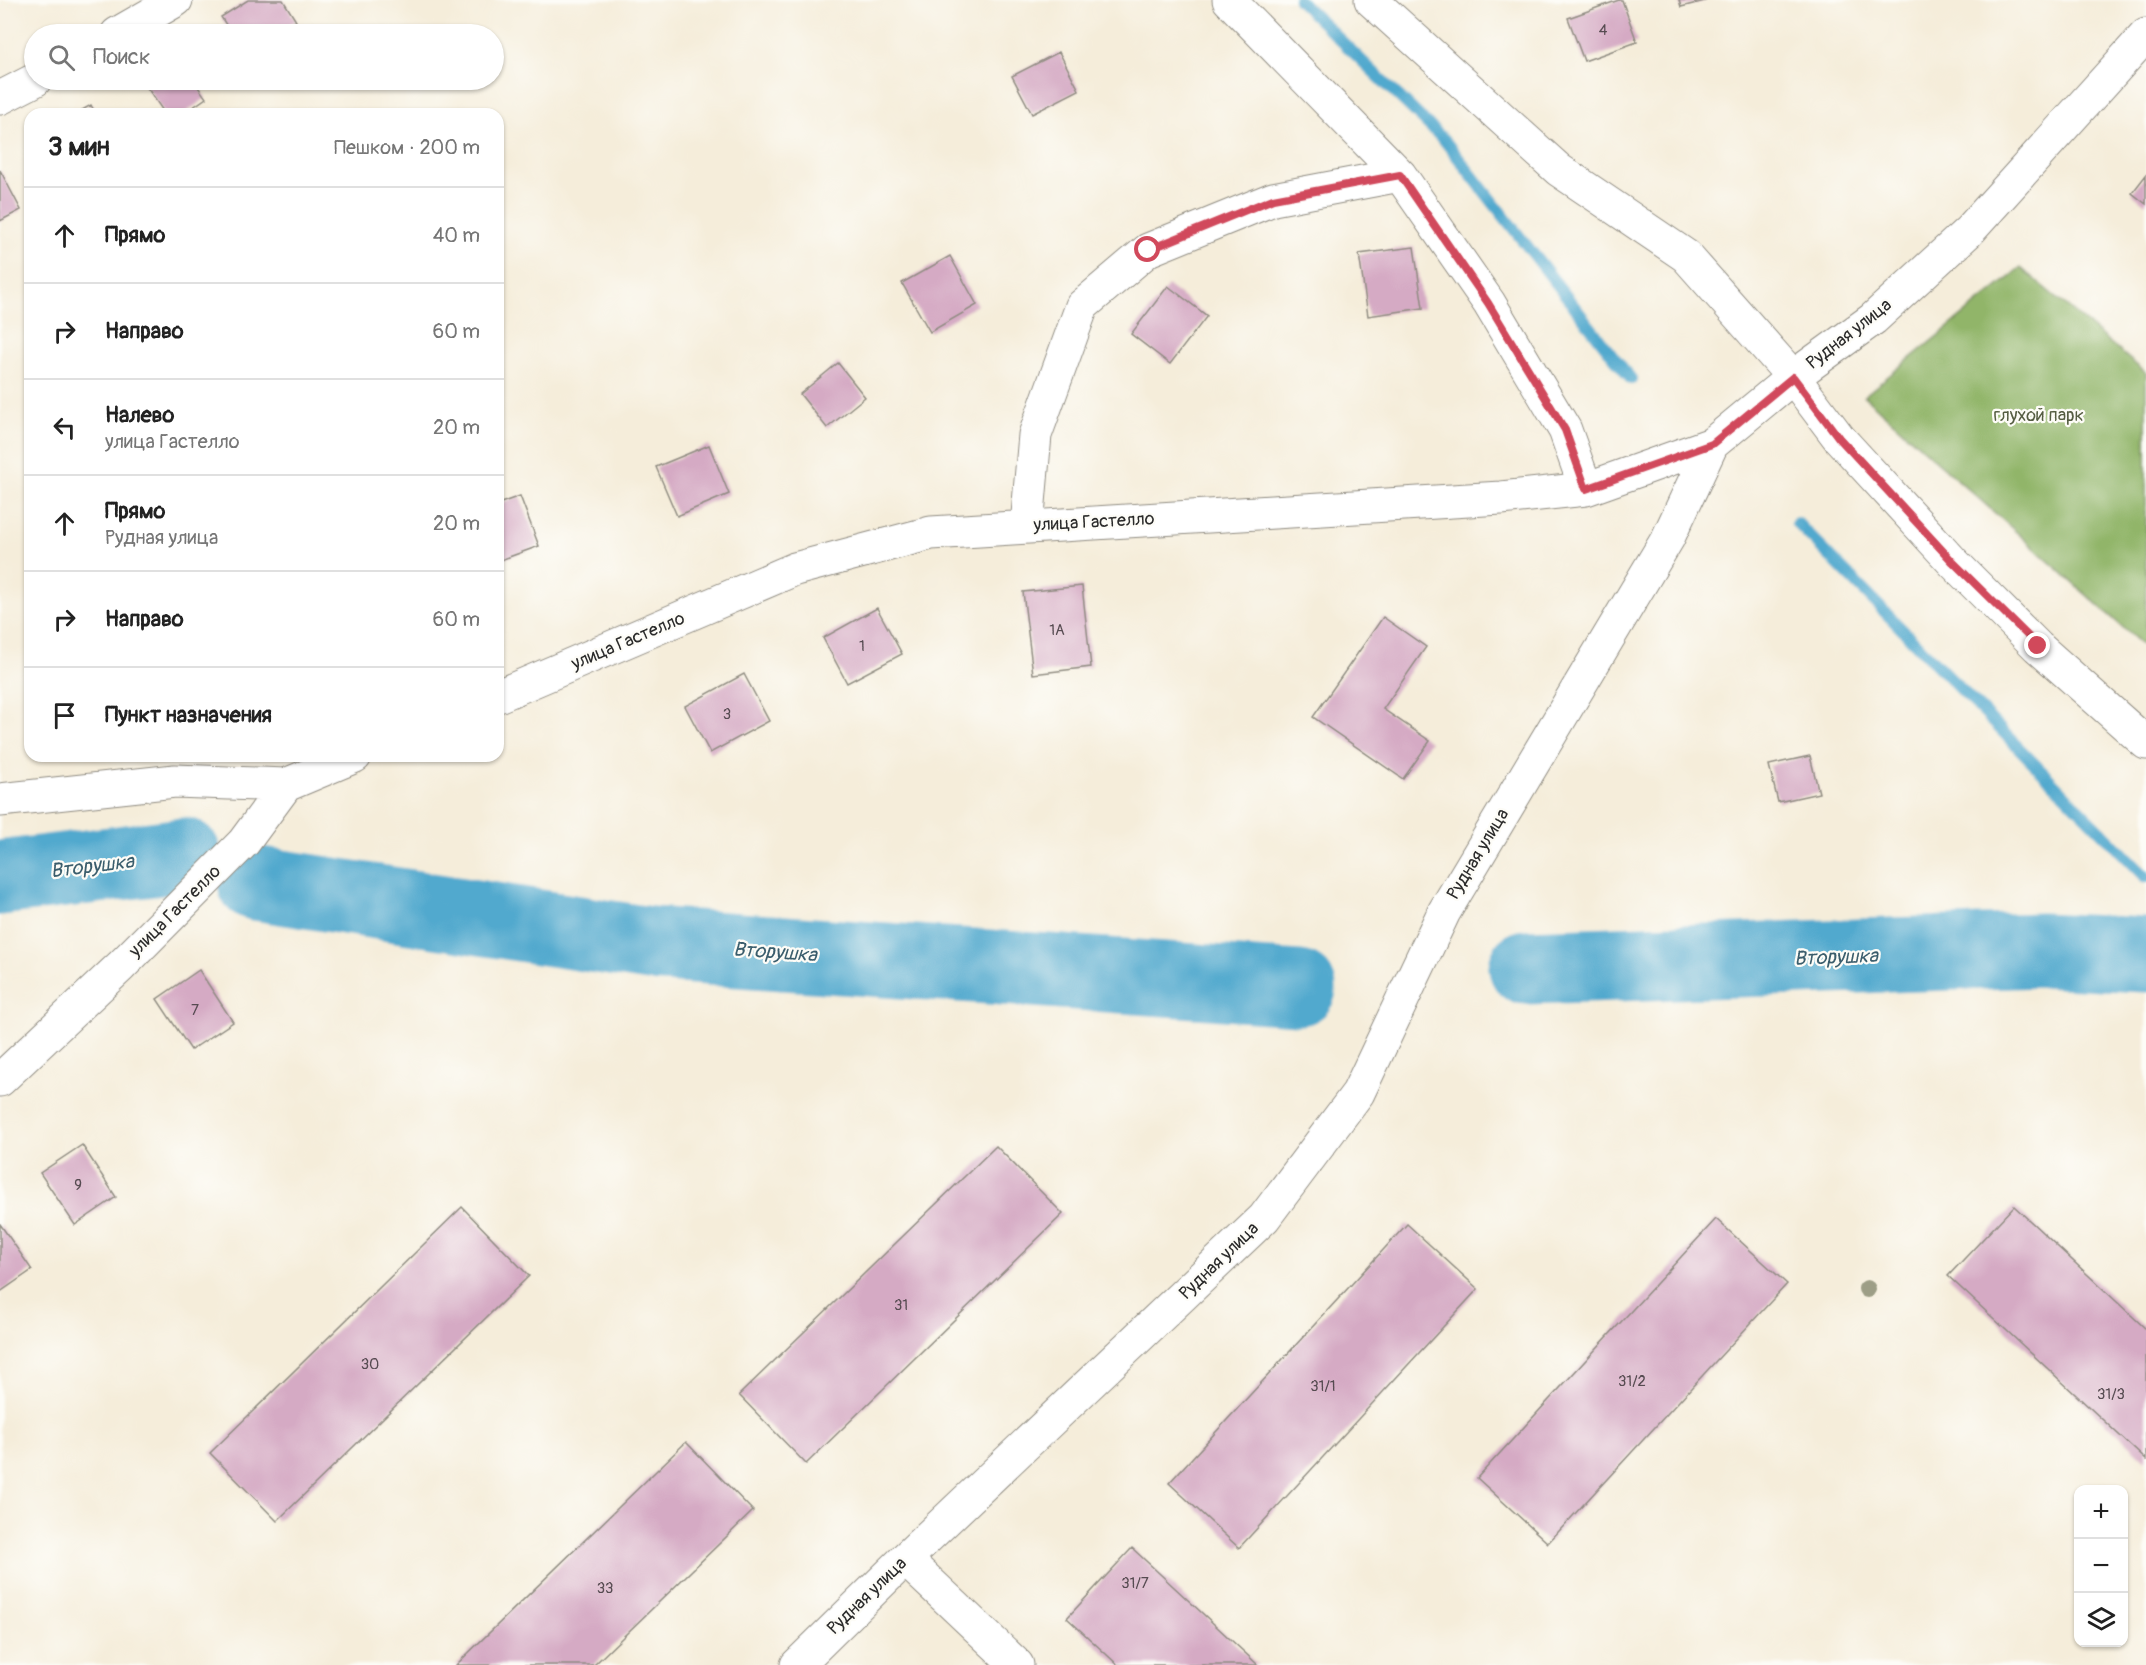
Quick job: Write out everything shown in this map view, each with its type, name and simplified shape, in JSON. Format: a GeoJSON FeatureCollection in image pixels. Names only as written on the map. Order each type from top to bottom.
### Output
{"type":"FeatureCollection","features":[{"type":"Feature","properties":{"kind":"street"},"geometry":{"type":"LineString","coordinates":[[134,24],[176,0]]}},
{"type":"Feature","properties":{"kind":"street"},"geometry":{"type":"LineString","coordinates":[[1229,0],[1400,175],[1488,303],[1565,430],[1586,489]]}},
{"type":"Feature","properties":{"kind":"street"},"geometry":{"type":"LineString","coordinates":[[1371,0],[1559,170],[1686,256],[1793,377],[1839,438],[1953,562],[2038,646],[2146,743]]}},
{"type":"Feature","properties":{"kind":"street","name":"Рудная улица"},"geometry":{"type":"LineString","coordinates":[[797,1665],[905,1559],[1264,1218],[1358,1093],[1444,912],[1668,538],[1712,444],[1793,377],[1873,319],[1969,231],[2142,46]]}},
{"type":"Feature","properties":{"kind":"street"},"geometry":{"type":"LineString","coordinates":[[0,98],[24,86]]}},
{"type":"Feature","properties":{"kind":"street"},"geometry":{"type":"LineString","coordinates":[[1027,526],[1035,435],[1082,306],[1148,250],[1273,199],[1400,175]]}},
{"type":"Feature","properties":{"kind":"street","name":"улица Гастелло"},"geometry":{"type":"LineString","coordinates":[[504,693],[795,569],[931,532],[1501,498],[1586,489],[1712,444]]}},
{"type":"Feature","properties":{"kind":"street"},"geometry":{"type":"LineString","coordinates":[[0,800],[175,781],[286,785],[341,762]]}},
{"type":"Feature","properties":{"kind":"street","name":"улица Гастелло"},"geometry":{"type":"LineString","coordinates":[[0,1080],[121,966],[244,842],[286,785]]}},
{"type":"Feature","properties":{"kind":"street"},"geometry":{"type":"LineString","coordinates":[[905,1559],[1017,1665]]}},
{"type":"Feature","properties":{"kind":"green space","name":"глухой парк"},"geometry":{"type":"Polygon","coordinates":[[[2021,268],[2146,373],[2146,648],[1864,396],[2021,268]]]}},
{"type":"Feature","properties":{"kind":"building"},"geometry":{"type":"Polygon","coordinates":[[[248,0],[283,0],[296,21],[291,24],[226,24],[221,17],[248,0]]]}},
{"type":"Feature","properties":{"kind":"building"},"geometry":{"type":"Polygon","coordinates":[[[1622,0],[1637,42],[1584,61],[1568,18],[1622,0]]]}},
{"type":"Feature","properties":{"kind":"building"},"geometry":{"type":"Polygon","coordinates":[[[1679,0],[1705,0],[1705,1],[1681,7],[1679,0]]]}},
{"type":"Feature","properties":{"kind":"building"},"geometry":{"type":"Polygon","coordinates":[[[1059,52],[1079,90],[1032,114],[1012,76],[1059,52]]]}},
{"type":"Feature","properties":{"kind":"building"},"geometry":{"type":"Polygon","coordinates":[[[149,90],[200,90],[206,98],[192,108],[161,108],[149,90]]]}},
{"type":"Feature","properties":{"kind":"building"},"geometry":{"type":"Polygon","coordinates":[[[0,170],[21,210],[0,221],[0,170]]]}},
{"type":"Feature","properties":{"kind":"building"},"geometry":{"type":"Polygon","coordinates":[[[2146,175],[2146,204],[2132,193],[2146,175]]]}},
{"type":"Feature","properties":{"kind":"building"},"geometry":{"type":"Polygon","coordinates":[[[1414,247],[1423,308],[1368,316],[1359,254],[1414,247]]]}},
{"type":"Feature","properties":{"kind":"building"},"geometry":{"type":"Polygon","coordinates":[[[950,256],[977,305],[930,332],[902,283],[950,256]]]}},
{"type":"Feature","properties":{"kind":"building"},"geometry":{"type":"Polygon","coordinates":[[[1168,286],[1207,316],[1170,364],[1131,334],[1168,286]]]}},
{"type":"Feature","properties":{"kind":"building"},"geometry":{"type":"Polygon","coordinates":[[[838,363],[865,397],[827,428],[800,394],[838,363]]]}},
{"type":"Feature","properties":{"kind":"building"},"geometry":{"type":"Polygon","coordinates":[[[709,445],[729,494],[677,516],[656,467],[709,445]]]}},
{"type":"Feature","properties":{"kind":"building"},"geometry":{"type":"Polygon","coordinates":[[[520,496],[539,546],[504,559],[504,502],[520,496]]]}},
{"type":"Feature","properties":{"kind":"building"},"geometry":{"type":"Polygon","coordinates":[[[1082,586],[1091,667],[1033,674],[1023,592],[1082,586]]]}},
{"type":"Feature","properties":{"kind":"building"},"geometry":{"type":"Polygon","coordinates":[[[877,608],[902,654],[847,683],[823,638],[877,608]]]}},
{"type":"Feature","properties":{"kind":"building"},"geometry":{"type":"Polygon","coordinates":[[[1383,617],[1426,647],[1383,709],[1430,741],[1403,779],[1313,717],[1383,617]]]}},
{"type":"Feature","properties":{"kind":"building"},"geometry":{"type":"Polygon","coordinates":[[[744,674],[769,721],[710,753],[685,706],[744,674]]]}},
{"type":"Feature","properties":{"kind":"building"},"geometry":{"type":"Polygon","coordinates":[[[1810,756],[1819,793],[1778,802],[1769,765],[1810,756]]]}},
{"type":"Feature","properties":{"kind":"building"},"geometry":{"type":"Polygon","coordinates":[[[199,970],[233,1022],[191,1050],[157,999],[199,970]]]}},
{"type":"Feature","properties":{"kind":"building"},"geometry":{"type":"Polygon","coordinates":[[[82,1145],[116,1197],[75,1225],[40,1173],[82,1145]]]}},
{"type":"Feature","properties":{"kind":"building"},"geometry":{"type":"Polygon","coordinates":[[[996,1146],[1063,1214],[806,1464],[739,1395],[996,1146]]]}},
{"type":"Feature","properties":{"kind":"building"},"geometry":{"type":"Polygon","coordinates":[[[2014,1206],[2146,1329],[2146,1460],[1948,1276],[2014,1206]]]}},
{"type":"Feature","properties":{"kind":"building"},"geometry":{"type":"Polygon","coordinates":[[[462,1207],[529,1276],[277,1521],[210,1453],[462,1207]]]}},
{"type":"Feature","properties":{"kind":"building"},"geometry":{"type":"Polygon","coordinates":[[[1716,1219],[1787,1284],[1548,1543],[1477,1478],[1716,1219]]]}},
{"type":"Feature","properties":{"kind":"building"},"geometry":{"type":"Polygon","coordinates":[[[0,1224],[32,1270],[0,1292],[0,1224]]]}},
{"type":"Feature","properties":{"kind":"building"},"geometry":{"type":"Polygon","coordinates":[[[1407,1224],[1478,1289],[1239,1548],[1169,1483],[1407,1224]]]}},
{"type":"Feature","properties":{"kind":"building"},"geometry":{"type":"Polygon","coordinates":[[[686,1442],[753,1511],[594,1665],[456,1665],[686,1442]]]}},
{"type":"Feature","properties":{"kind":"building"},"geometry":{"type":"Polygon","coordinates":[[[1132,1548],[1258,1665],[1118,1665],[1067,1618],[1132,1548]]]}},
{"type":"Feature","properties":{"kind":"waterway"},"geometry":{"type":"LineString","coordinates":[[1299,0],[1445,141],[1631,379]]}},
{"type":"Feature","properties":{"kind":"waterway"},"geometry":{"type":"LineString","coordinates":[[1797,523],[2146,877]]}},
{"type":"Feature","properties":{"kind":"waterway","name":"Вторушка"},"geometry":{"type":"LineString","coordinates":[[0,878],[184,855]]}},
{"type":"Feature","properties":{"kind":"waterway","name":"Вторушка"},"geometry":{"type":"LineString","coordinates":[[255,883],[650,944],[1299,988]]}},
{"type":"Feature","properties":{"kind":"waterway","name":"Вторушка"},"geometry":{"type":"LineString","coordinates":[[1526,967],[2041,950],[2146,955]]}},
{"type":"Feature","properties":{"kind":"route"},"geometry":{"type":"LineString","coordinates":[[1148,250],[1273,199],[1400,175],[1488,303],[1565,430],[1586,489],[1712,444],[1793,377],[1839,438],[1953,562],[2038,646]]}}]}
